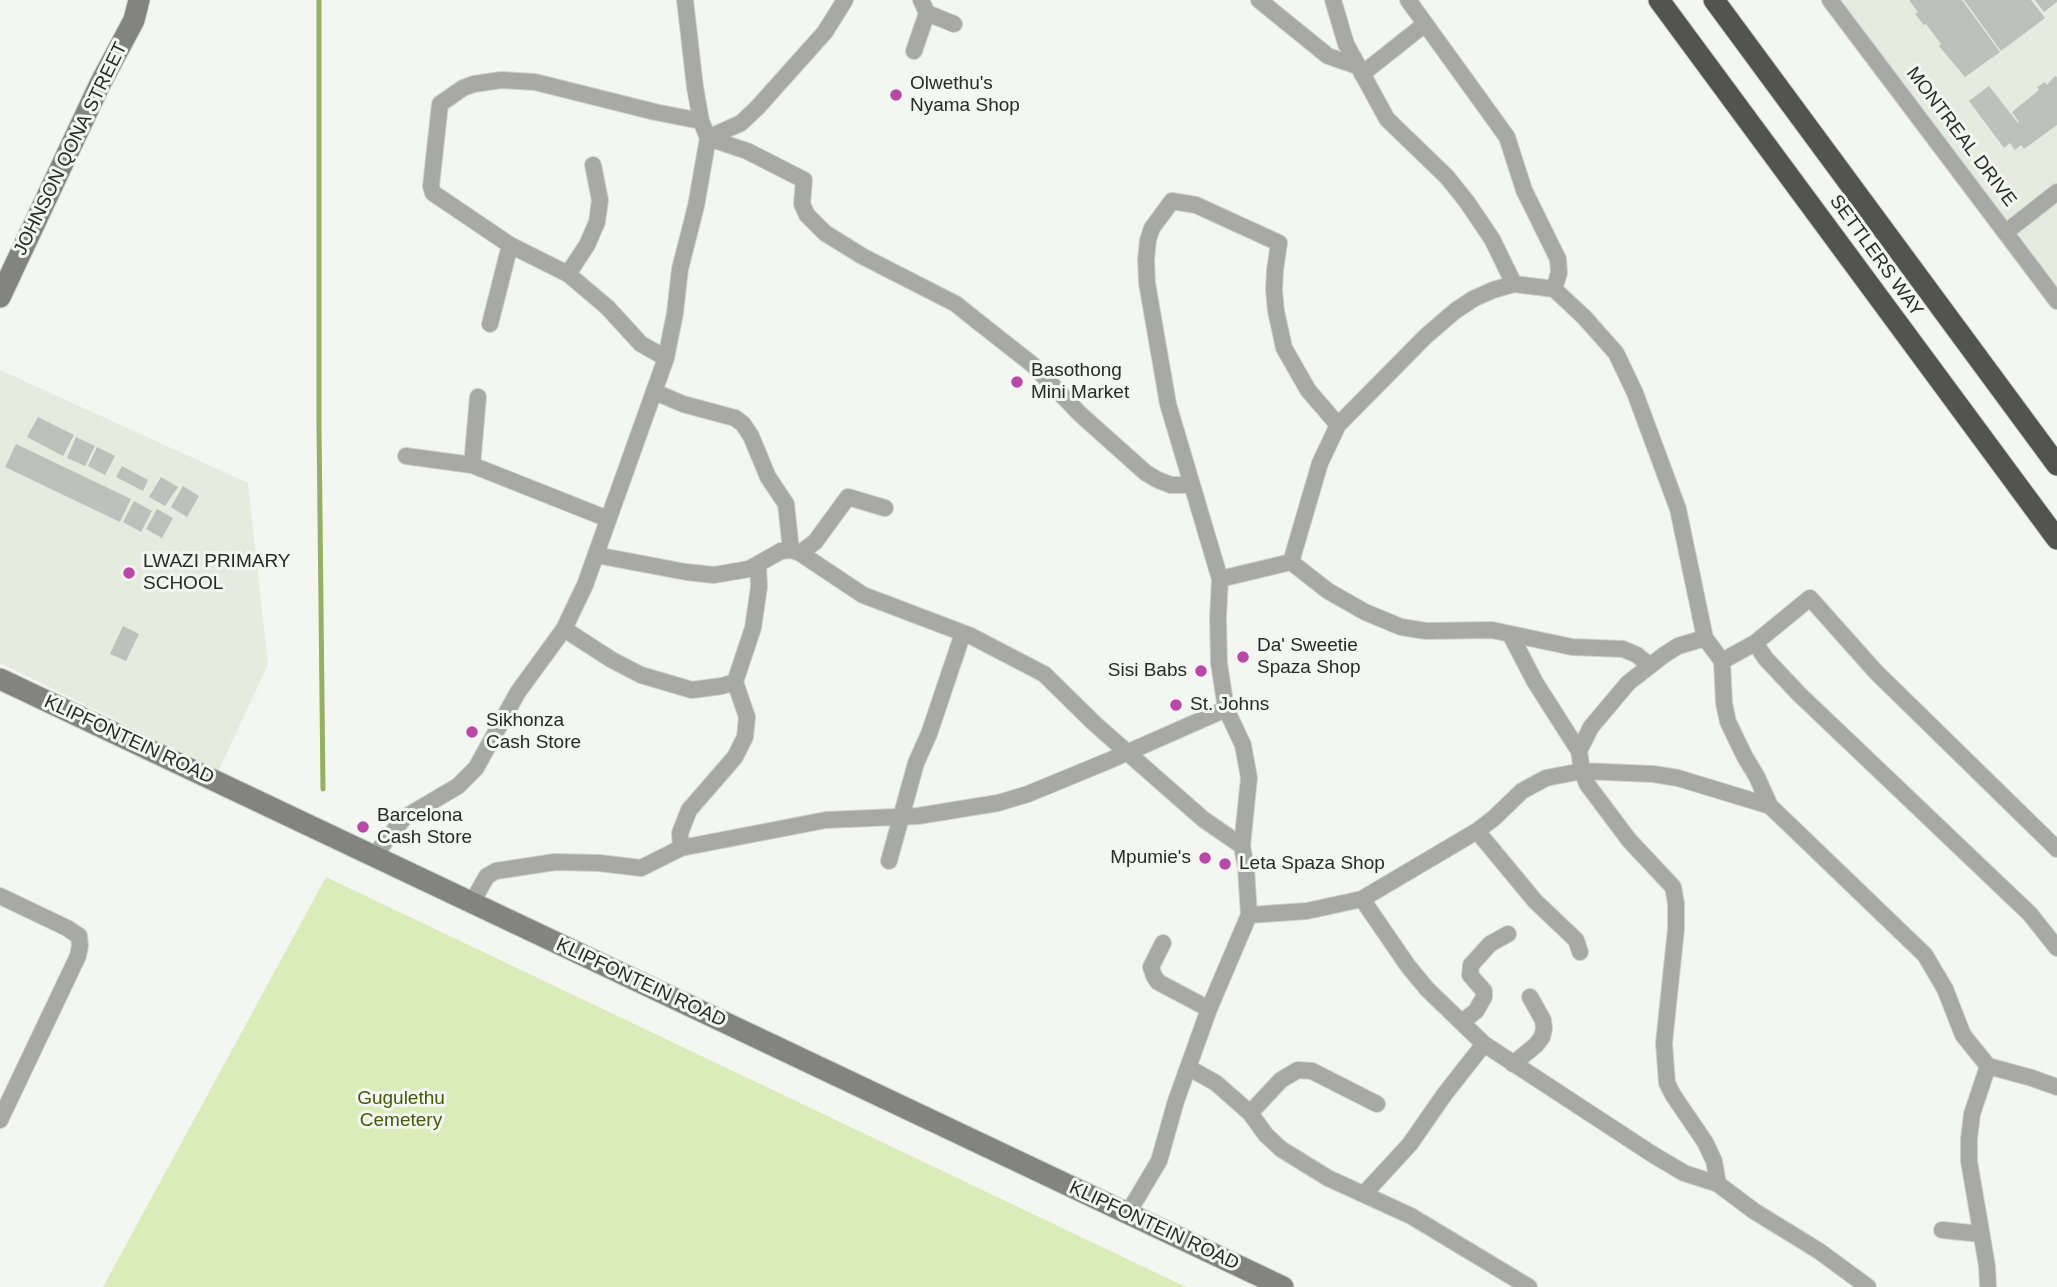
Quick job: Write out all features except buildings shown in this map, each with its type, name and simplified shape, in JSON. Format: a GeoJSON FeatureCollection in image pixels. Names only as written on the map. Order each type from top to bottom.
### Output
{"type":"FeatureCollection","features":[{"type":"Feature","properties":{"kind":"highway","name":"SETTLERS WAY"},"geometry":{"type":"LineString","coordinates":[[1659,0],[2057,539]]}},
{"type":"Feature","properties":{"kind":"highway","name":"SETTLERS WAY"},"geometry":{"type":"LineString","coordinates":[[1714,0],[2057,465]]}},
{"type":"Feature","properties":{"kind":"main road","name":"JOHNSON QONA STREET"},"geometry":{"type":"LineString","coordinates":[[0,294],[134,20],[139,0]]}},
{"type":"Feature","properties":{"kind":"main road","name":"KLIPFONTEIN ROAD"},"geometry":{"type":"LineString","coordinates":[[0,679],[1283,1287]]}},
{"type":"Feature","properties":{"kind":"street"},"geometry":{"type":"LineString","coordinates":[[373,857],[404,818],[458,786],[476,768],[518,692],[564,629],[596,555],[666,358],[680,269],[696,206],[708,138],[701,121],[685,0]]}},
{"type":"Feature","properties":{"kind":"street"},"geometry":{"type":"LineString","coordinates":[[708,138],[741,123],[757,108],[825,32],[845,0]]}},
{"type":"Feature","properties":{"kind":"street"},"geometry":{"type":"LineString","coordinates":[[1259,0],[1328,55],[1360,70]]}},
{"type":"Feature","properties":{"kind":"street"},"geometry":{"type":"LineString","coordinates":[[1333,0],[1346,44],[1387,119],[1447,177],[1467,202],[1492,239],[1514,285]]}},
{"type":"Feature","properties":{"kind":"street"},"geometry":{"type":"LineString","coordinates":[[1408,0],[1507,137],[1524,190],[1558,259],[1560,269],[1554,289]]}},
{"type":"Feature","properties":{"kind":"street","name":"MONTREAL DRIVE"},"geometry":{"type":"LineString","coordinates":[[1830,0],[2057,301]]}},
{"type":"Feature","properties":{"kind":"street"},"geometry":{"type":"LineString","coordinates":[[914,51],[924,6],[954,24]]}},
{"type":"Feature","properties":{"kind":"street"},"geometry":{"type":"LineString","coordinates":[[1360,70],[1425,24]]}},
{"type":"Feature","properties":{"kind":"street"},"geometry":{"type":"LineString","coordinates":[[666,358],[641,344],[607,307],[568,274],[510,245],[433,193],[431,186],[440,104],[463,88],[501,80],[535,82],[701,121]]}},
{"type":"Feature","properties":{"kind":"street"},"geometry":{"type":"LineString","coordinates":[[708,138],[747,151],[804,180],[802,204],[807,215],[825,233],[862,256],[956,304],[1033,365],[1080,414],[1146,473],[1171,485],[1191,485]]}},
{"type":"Feature","properties":{"kind":"street"},"geometry":{"type":"LineString","coordinates":[[568,274],[597,222],[600,200],[593,165]]}},
{"type":"Feature","properties":{"kind":"street"},"geometry":{"type":"LineString","coordinates":[[2006,232],[2057,192]]}},
{"type":"Feature","properties":{"kind":"street"},"geometry":{"type":"LineString","coordinates":[[1128,1213],[1159,1161],[1209,1009],[1249,915],[1242,846],[1250,778],[1243,745],[1226,709],[1219,663],[1220,579],[1168,404],[1157,347],[1146,260],[1147,240],[1152,228],[1172,201],[1196,205],[1279,243],[1274,290],[1284,348],[1313,397],[1338,425]]}},
{"type":"Feature","properties":{"kind":"street"},"geometry":{"type":"LineString","coordinates":[[490,324],[510,245]]}},
{"type":"Feature","properties":{"kind":"street"},"geometry":{"type":"LineString","coordinates":[[1291,562],[1320,463],[1338,425],[1412,349],[1455,311],[1493,290],[1514,285],[1554,289],[1600,333],[1625,370],[1673,494],[1685,536],[1705,638],[1722,662],[1728,722],[1758,777],[1770,806],[1925,955],[1945,989],[1963,1035],[1988,1066],[2057,1087]]}},
{"type":"Feature","properties":{"kind":"street"},"geometry":{"type":"LineString","coordinates":[[655,392],[683,404],[736,418],[743,424],[751,436],[768,477],[786,504],[796,552]]}},
{"type":"Feature","properties":{"kind":"street"},"geometry":{"type":"LineString","coordinates":[[472,465],[478,397]]}},
{"type":"Feature","properties":{"kind":"street"},"geometry":{"type":"LineString","coordinates":[[406,456],[472,465],[608,519]]}},
{"type":"Feature","properties":{"kind":"street"},"geometry":{"type":"LineString","coordinates":[[796,552],[815,542],[848,497],[885,508]]}},
{"type":"Feature","properties":{"kind":"street"},"geometry":{"type":"LineString","coordinates":[[596,555],[713,575],[749,569],[781,551],[796,552],[863,596],[963,633],[1002,650],[1044,674],[1095,724],[1203,819],[1242,846]]}},
{"type":"Feature","properties":{"kind":"street"},"geometry":{"type":"LineString","coordinates":[[1220,579],[1291,562]]}},
{"type":"Feature","properties":{"kind":"street"},"geometry":{"type":"LineString","coordinates":[[1291,562],[1328,591],[1364,612],[1401,627],[1426,631],[1492,630],[1572,647],[1623,649],[1637,655],[1650,666]]}},
{"type":"Feature","properties":{"kind":"street"},"geometry":{"type":"LineString","coordinates":[[681,848],[680,834],[689,810],[735,757],[746,737],[747,717],[735,682],[753,628],[759,587],[758,565]]}},
{"type":"Feature","properties":{"kind":"street"},"geometry":{"type":"LineString","coordinates":[[1722,662],[1755,643],[1810,598],[1876,672],[2057,849]]}},
{"type":"Feature","properties":{"kind":"street"},"geometry":{"type":"LineString","coordinates":[[564,629],[641,675],[692,690],[735,682]]}},
{"type":"Feature","properties":{"kind":"street"},"geometry":{"type":"LineString","coordinates":[[889,861],[916,763],[929,734],[963,633]]}},
{"type":"Feature","properties":{"kind":"street"},"geometry":{"type":"LineString","coordinates":[[1510,634],[1539,689],[1579,751],[1587,784],[1629,840],[1673,887],[1676,929],[1664,1042],[1667,1083],[1705,1142],[1714,1161],[1718,1184]]}},
{"type":"Feature","properties":{"kind":"street"},"geometry":{"type":"LineString","coordinates":[[1579,751],[1591,727],[1613,699],[1650,666],[1678,646],[1705,638]]}},
{"type":"Feature","properties":{"kind":"street"},"geometry":{"type":"LineString","coordinates":[[1755,643],[1766,659],[1799,694],[2030,914],[2057,948]]}},
{"type":"Feature","properties":{"kind":"street"},"geometry":{"type":"LineString","coordinates":[[471,904],[487,876],[496,871],[555,862],[641,868],[681,848],[826,820],[901,817],[998,803],[1028,794],[1226,709]]}},
{"type":"Feature","properties":{"kind":"street"},"geometry":{"type":"LineString","coordinates":[[1249,915],[1307,911],[1362,899],[1477,831],[1533,783],[1582,771],[1668,776],[1770,806]]}},
{"type":"Feature","properties":{"kind":"street"},"geometry":{"type":"LineString","coordinates":[[1477,831],[1535,901],[1576,940],[1580,952]]}},
{"type":"Feature","properties":{"kind":"street"},"geometry":{"type":"LineString","coordinates":[[0,897],[79,936],[78,956],[0,1120]]}},
{"type":"Feature","properties":{"kind":"street"},"geometry":{"type":"LineString","coordinates":[[1362,899],[1408,966],[1484,1044],[1652,1154],[1685,1172],[1718,1184],[1868,1287]]}},
{"type":"Feature","properties":{"kind":"street"},"geometry":{"type":"LineString","coordinates":[[1462,1022],[1476,1011],[1484,997],[1484,991],[1470,975],[1471,965],[1490,944],[1508,934]]}},
{"type":"Feature","properties":{"kind":"street"},"geometry":{"type":"LineString","coordinates":[[1163,943],[1152,967],[1158,982],[1209,1009]]}},
{"type":"Feature","properties":{"kind":"street"},"geometry":{"type":"LineString","coordinates":[[1513,1064],[1542,1037],[1543,1020],[1530,997]]}},
{"type":"Feature","properties":{"kind":"street"},"geometry":{"type":"LineString","coordinates":[[1364,1194],[1410,1144],[1484,1044]]}},
{"type":"Feature","properties":{"kind":"street"},"geometry":{"type":"LineString","coordinates":[[1988,1066],[1972,1114],[1969,1139],[1969,1161],[1988,1287]]}},
{"type":"Feature","properties":{"kind":"street"},"geometry":{"type":"LineString","coordinates":[[1189,1068],[1216,1083],[1250,1113],[1266,1135],[1281,1149],[1328,1178],[1432,1228],[1529,1287]]}},
{"type":"Feature","properties":{"kind":"street"},"geometry":{"type":"LineString","coordinates":[[1250,1113],[1281,1080],[1298,1070],[1312,1072],[1377,1104]]}},
{"type":"Feature","properties":{"kind":"street"},"geometry":{"type":"LineString","coordinates":[[1942,1230],[1981,1234]]}},
{"type":"Feature","properties":{"kind":"shaded area"},"geometry":{"type":"Polygon","coordinates":[[[1830,0],[2057,0],[2057,301],[1830,0]]]}},
{"type":"Feature","properties":{"kind":"shaded area","name":"LWAZI PRIMARY SCHOOL"},"geometry":{"type":"Polygon","coordinates":[[[0,370],[248,483],[268,664],[219,770],[0,663],[0,370]]]}},
{"type":"Feature","properties":{"kind":"green space","name":"Gugulethu Cemetery"},"geometry":{"type":"Polygon","coordinates":[[[326,877],[1186,1287],[103,1287],[326,877]]]}},
{"type":"Feature","properties":{"kind":"waterway"},"geometry":{"type":"LineString","coordinates":[[319,0],[319,425],[323,789]]}},
{"type":"Feature","properties":{"kind":"place","name":"Olwethu's Nyama Shop"},"geometry":{"type":"Point","coordinates":[896,95]}},
{"type":"Feature","properties":{"kind":"place","name":"Basothong Mini Market"},"geometry":{"type":"Point","coordinates":[1017,382]}},
{"type":"Feature","properties":{"kind":"place","name":"LWAZI PRIMARY SCHOOL"},"geometry":{"type":"Point","coordinates":[129,573]}},
{"type":"Feature","properties":{"kind":"place","name":"Da' Sweetie Spaza Shop"},"geometry":{"type":"Point","coordinates":[1243,657]}},
{"type":"Feature","properties":{"kind":"place","name":"Sisi Babs"},"geometry":{"type":"Point","coordinates":[1201,671]}},
{"type":"Feature","properties":{"kind":"place","name":"St. Johns"},"geometry":{"type":"Point","coordinates":[1176,705]}},
{"type":"Feature","properties":{"kind":"place","name":"Sikhonza Cash Store"},"geometry":{"type":"Point","coordinates":[472,732]}},
{"type":"Feature","properties":{"kind":"place","name":"Barcelona Cash Store"},"geometry":{"type":"Point","coordinates":[363,827]}},
{"type":"Feature","properties":{"kind":"place","name":"Mpumie's"},"geometry":{"type":"Point","coordinates":[1205,858]}},
{"type":"Feature","properties":{"kind":"place","name":"Leta Spaza Shop"},"geometry":{"type":"Point","coordinates":[1225,864]}}]}
